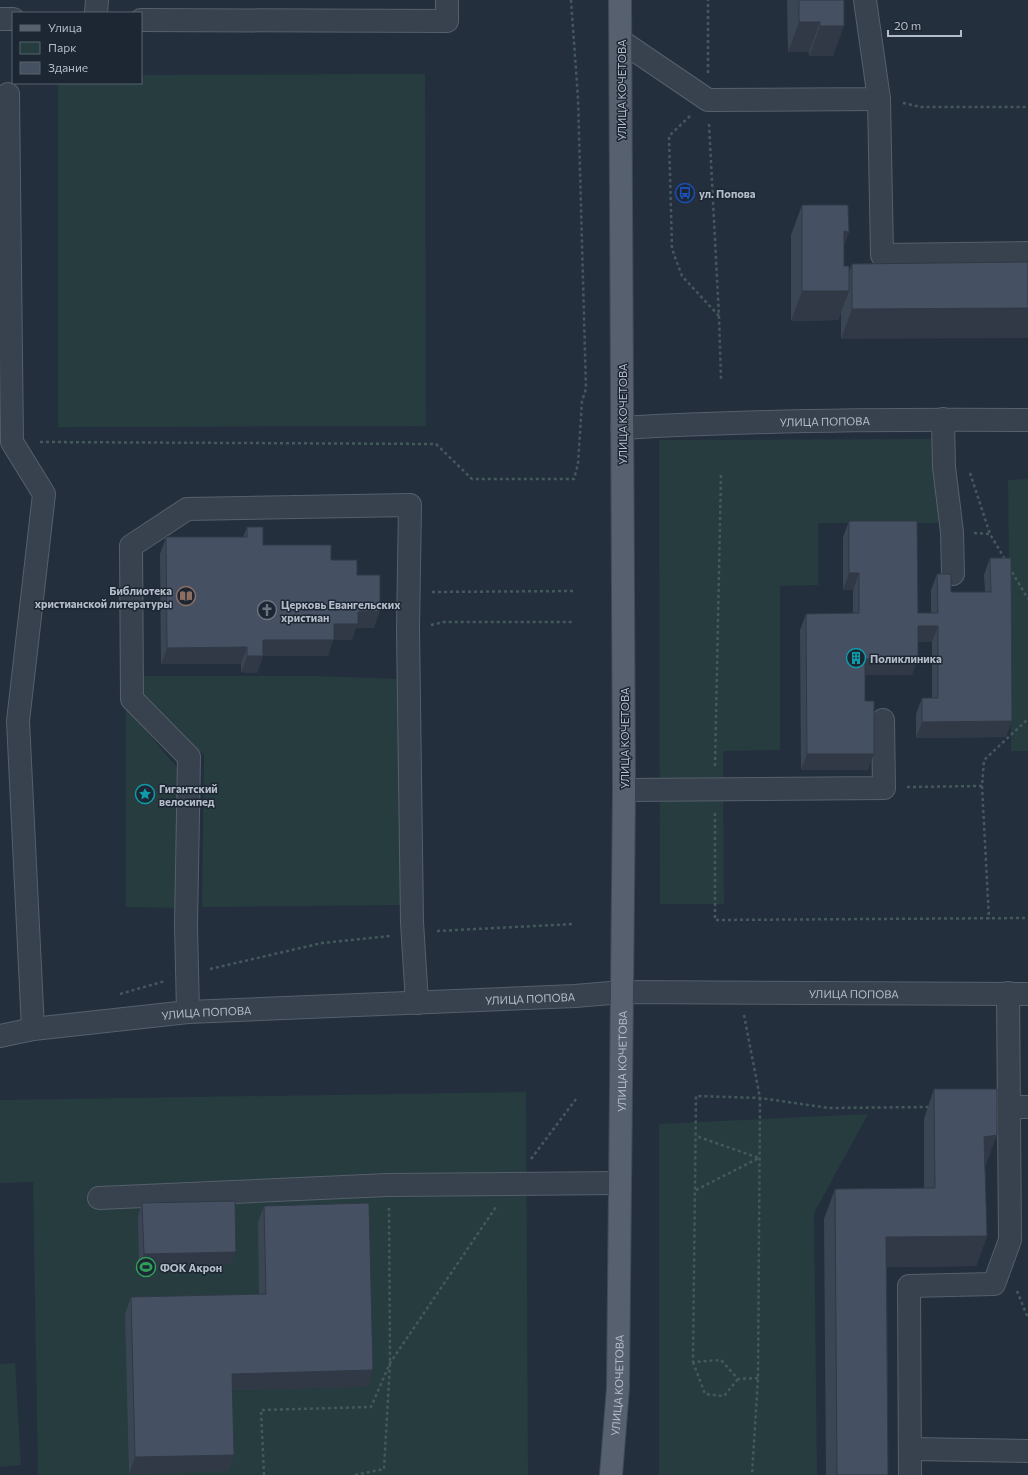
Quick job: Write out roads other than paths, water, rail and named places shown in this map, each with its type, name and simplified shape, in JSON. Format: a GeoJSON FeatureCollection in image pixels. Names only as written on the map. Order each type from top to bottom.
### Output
{"type":"FeatureCollection","features":[{"type":"Feature","properties":{"kind":"main road","name":"УЛИЦА КОЧЕТОВА"},"geometry":{"type":"LineString","coordinates":[[611,1475],[618,1388],[624,790],[620,0]]}},
{"type":"Feature","properties":{"kind":"street"},"geometry":{"type":"LineString","coordinates":[[96,12],[97,0]]}},
{"type":"Feature","properties":{"kind":"street"},"geometry":{"type":"LineString","coordinates":[[142,20],[447,22],[447,0]]}},
{"type":"Feature","properties":{"kind":"street"},"geometry":{"type":"LineString","coordinates":[[865,0],[879,99],[882,255],[1028,253]]}},
{"type":"Feature","properties":{"kind":"street"},"geometry":{"type":"LineString","coordinates":[[0,19],[12,19]]}},
{"type":"Feature","properties":{"kind":"street"},"geometry":{"type":"LineString","coordinates":[[621,41],[708,100],[879,99]]}},
{"type":"Feature","properties":{"kind":"street"},"geometry":{"type":"LineString","coordinates":[[8,94],[12,442],[44,494],[18,721],[33,1029]]}},
{"type":"Feature","properties":{"kind":"street"},"geometry":{"type":"LineString","coordinates":[[943,419],[944,467],[952,532],[953,574]]}},
{"type":"Feature","properties":{"kind":"street","name":"УЛИЦА ПОПОВА"},"geometry":{"type":"LineString","coordinates":[[622,428],[723,422],[943,419],[1028,420]]}},
{"type":"Feature","properties":{"kind":"street"},"geometry":{"type":"LineString","coordinates":[[188,1012],[186,926],[189,757],[132,698],[131,546],[187,509],[410,505],[408,629],[412,933],[417,1003]]}},
{"type":"Feature","properties":{"kind":"street"},"geometry":{"type":"LineString","coordinates":[[624,790],[884,788],[883,720]]}},
{"type":"Feature","properties":{"kind":"street","name":"УЛИЦА ПОПОВА"},"geometry":{"type":"LineString","coordinates":[[0,1036],[33,1029],[188,1012],[575,996],[622,992],[1018,994]]}},
{"type":"Feature","properties":{"kind":"street"},"geometry":{"type":"LineString","coordinates":[[910,1475],[909,1286],[994,1284],[1010,1240],[1019,1199],[1018,994]]}},
{"type":"Feature","properties":{"kind":"street"},"geometry":{"type":"LineString","coordinates":[[99,1198],[388,1185],[620,1183]]}},
{"type":"Feature","properties":{"kind":"street"},"geometry":{"type":"LineString","coordinates":[[910,1449],[1028,1451]]}},
{"type":"Feature","properties":{"kind":"place","name":"ул. Попова"},"geometry":{"type":"Point","coordinates":[685,193]}},
{"type":"Feature","properties":{"kind":"place","name":"Библиотека христианской литературы"},"geometry":{"type":"Point","coordinates":[186,596]}},
{"type":"Feature","properties":{"kind":"place","name":"Церковь Евангельских христиан"},"geometry":{"type":"Point","coordinates":[267,610]}},
{"type":"Feature","properties":{"kind":"place","name":"Поликлиника"},"geometry":{"type":"Point","coordinates":[856,658]}},
{"type":"Feature","properties":{"kind":"place","name":"Гигантский велосипед"},"geometry":{"type":"Point","coordinates":[145,794]}},
{"type":"Feature","properties":{"kind":"place","name":"ФОК Акрон"},"geometry":{"type":"Point","coordinates":[146,1267]}}]}
